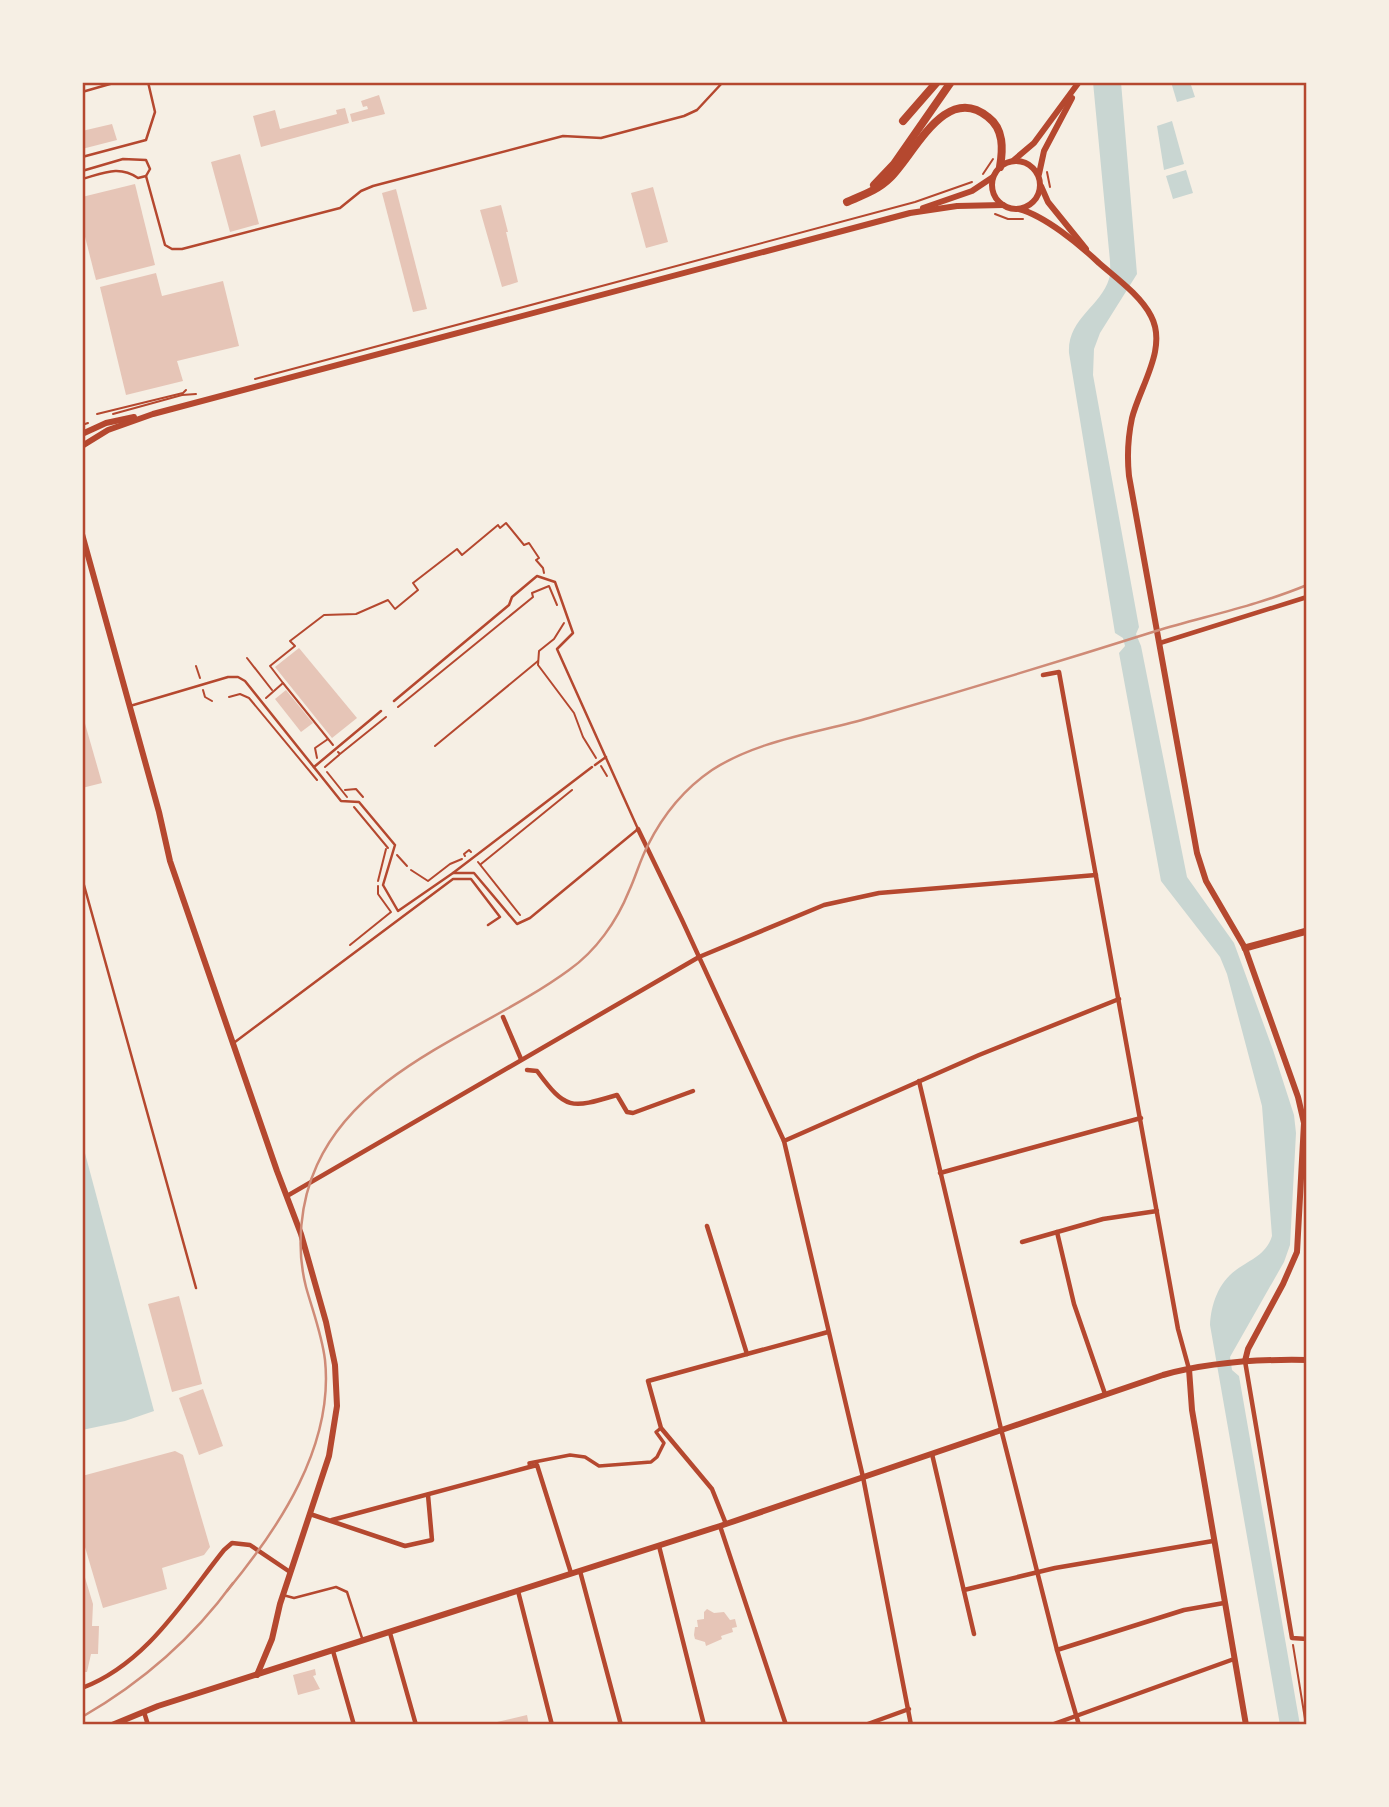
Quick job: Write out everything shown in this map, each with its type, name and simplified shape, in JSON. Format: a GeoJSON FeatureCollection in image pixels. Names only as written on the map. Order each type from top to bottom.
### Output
{"type":"FeatureCollection","features":[{"type":"Feature","properties":{"kind":"highway"},"geometry":{"type":"LineString","coordinates":[[903,121],[937,82]]}},
{"type":"Feature","properties":{"kind":"highway"},"geometry":{"type":"LineString","coordinates":[[951,82],[884,176],[847,202],[885,183],[928,130],[944,115],[958,109],[977,110],[994,123],[1001,138],[1000,167]]}},
{"type":"Feature","properties":{"kind":"main road"},"geometry":{"type":"LineString","coordinates":[[1245,948],[1307,931]]}},
{"type":"Feature","properties":{"kind":"street"},"geometry":{"type":"LineString","coordinates":[[1003,205],[993,193],[994,176],[1000,167],[1034,143],[1079,82]]}},
{"type":"Feature","properties":{"kind":"street"},"geometry":{"type":"LineString","coordinates":[[1019,209],[1035,200],[1044,151],[1079,82]]}},
{"type":"Feature","properties":{"kind":"street"},"geometry":{"type":"LineString","coordinates":[[1012,161],[1028,164],[1039,180],[1048,202],[1091,256]]}},
{"type":"Feature","properties":{"kind":"street"},"geometry":{"type":"LineString","coordinates":[[82,446],[108,430],[153,414],[910,213],[972,191],[994,176]]}},
{"type":"Feature","properties":{"kind":"street"},"geometry":{"type":"LineString","coordinates":[[910,213],[957,206],[1003,205],[1043,219],[1103,266],[1136,297],[1153,320],[1157,342],[1131,426],[1128,470],[1199,862],[1211,891],[1245,948],[1302,1110],[1304,1181],[1298,1245],[1294,1261],[1250,1345],[1245,1361],[1292,1637],[1307,1639]]}},
{"type":"Feature","properties":{"kind":"street"},"geometry":{"type":"LineString","coordinates":[[82,433],[116,420],[153,414]]}},
{"type":"Feature","properties":{"kind":"street"},"geometry":{"type":"LineString","coordinates":[[82,534],[161,818],[170,861],[305,1246],[326,1322],[336,1376],[337,1406],[333,1441],[272,1639],[257,1675]]}},
{"type":"Feature","properties":{"kind":"street"},"geometry":{"type":"LineString","coordinates":[[1160,643],[1307,597]]}},
{"type":"Feature","properties":{"kind":"street"},"geometry":{"type":"LineString","coordinates":[[1043,675],[1059,672],[1180,1338],[1189,1369],[1191,1402],[1245,1725]]}},
{"type":"Feature","properties":{"kind":"street"},"geometry":{"type":"LineString","coordinates":[[638,829],[785,1141],[863,1477],[911,1725]]}},
{"type":"Feature","properties":{"kind":"street"},"geometry":{"type":"LineString","coordinates":[[288,1196],[699,957],[807,912],[859,896],[1096,875]]}},
{"type":"Feature","properties":{"kind":"street"},"geometry":{"type":"LineString","coordinates":[[785,1141],[919,1081],[1119,999]]}},
{"type":"Feature","properties":{"kind":"street"},"geometry":{"type":"LineString","coordinates":[[503,1017],[521,1059]]}},
{"type":"Feature","properties":{"kind":"street"},"geometry":{"type":"LineString","coordinates":[[527,1070],[537,1071],[556,1097],[563,1100],[585,1105],[617,1095],[627,1112],[634,1113],[693,1091]]}},
{"type":"Feature","properties":{"kind":"street"},"geometry":{"type":"LineString","coordinates":[[919,1081],[1001,1429],[1057,1650],[1079,1725]]}},
{"type":"Feature","properties":{"kind":"street"},"geometry":{"type":"LineString","coordinates":[[940,1173],[1141,1118]]}},
{"type":"Feature","properties":{"kind":"street"},"geometry":{"type":"LineString","coordinates":[[1022,1242],[1114,1217],[1157,1211]]}},
{"type":"Feature","properties":{"kind":"street"},"geometry":{"type":"LineString","coordinates":[[707,1226],[747,1354]]}},
{"type":"Feature","properties":{"kind":"street"},"geometry":{"type":"LineString","coordinates":[[1057,1232],[1074,1304],[1105,1394]]}},
{"type":"Feature","properties":{"kind":"street"},"geometry":{"type":"LineString","coordinates":[[786,1725],[712,1489],[661,1428],[648,1381],[828,1332]]}},
{"type":"Feature","properties":{"kind":"street"},"geometry":{"type":"LineString","coordinates":[[112,1725],[144,1711],[724,1525],[1105,1394],[1189,1369],[1245,1361],[1307,1360]]}},
{"type":"Feature","properties":{"kind":"street"},"geometry":{"type":"LineString","coordinates":[[530,1467],[529,1464],[570,1455],[585,1457],[598,1466],[651,1462],[657,1457],[664,1443],[656,1432],[661,1428]]}},
{"type":"Feature","properties":{"kind":"street"},"geometry":{"type":"LineString","coordinates":[[931,1453],[974,1634]]}},
{"type":"Feature","properties":{"kind":"street"},"geometry":{"type":"LineString","coordinates":[[332,1520],[537,1465],[571,1574]]}},
{"type":"Feature","properties":{"kind":"street"},"geometry":{"type":"LineString","coordinates":[[310,1514],[405,1546],[432,1540],[428,1495]]}},
{"type":"Feature","properties":{"kind":"street"},"geometry":{"type":"LineString","coordinates":[[964,1590],[1037,1572],[1213,1541]]}},
{"type":"Feature","properties":{"kind":"street"},"geometry":{"type":"LineString","coordinates":[[82,1688],[111,1672],[153,1639],[232,1543],[250,1545],[291,1573]]}},
{"type":"Feature","properties":{"kind":"street"},"geometry":{"type":"LineString","coordinates":[[659,1546],[704,1725]]}},
{"type":"Feature","properties":{"kind":"street"},"geometry":{"type":"LineString","coordinates":[[580,1571],[621,1725]]}},
{"type":"Feature","properties":{"kind":"street"},"geometry":{"type":"LineString","coordinates":[[518,1591],[552,1725]]}},
{"type":"Feature","properties":{"kind":"street"},"geometry":{"type":"LineString","coordinates":[[1057,1650],[1184,1610],[1224,1603]]}},
{"type":"Feature","properties":{"kind":"street"},"geometry":{"type":"LineString","coordinates":[[390,1633],[416,1725]]}},
{"type":"Feature","properties":{"kind":"street"},"geometry":{"type":"LineString","coordinates":[[333,1651],[354,1725]]}},
{"type":"Feature","properties":{"kind":"street"},"geometry":{"type":"LineString","coordinates":[[1051,1725],[1234,1660]]}},
{"type":"Feature","properties":{"kind":"street"},"geometry":{"type":"LineString","coordinates":[[865,1725],[908,1709]]}},
{"type":"Feature","properties":{"kind":"street"},"geometry":{"type":"LineString","coordinates":[[144,1711],[148,1725]]}},
{"type":"Feature","properties":{"kind":"lane"},"geometry":{"type":"LineString","coordinates":[[82,92],[117,82]]}},
{"type":"Feature","properties":{"kind":"lane"},"geometry":{"type":"LineString","coordinates":[[82,157],[146,140],[155,112],[148,82]]}},
{"type":"Feature","properties":{"kind":"lane"},"geometry":{"type":"LineString","coordinates":[[82,171],[123,159],[142,158],[149,163],[150,169],[146,176],[165,245],[172,249],[183,249],[340,208],[361,191],[563,136],[606,137],[684,116],[697,110],[723,82]]}},
{"type":"Feature","properties":{"kind":"lane"},"geometry":{"type":"LineString","coordinates":[[82,179],[120,170],[131,172],[138,178],[146,176]]}},
{"type":"Feature","properties":{"kind":"lane"},"geometry":{"type":"LineString","coordinates":[[394,701],[509,605],[512,597],[537,576],[555,582],[573,633],[557,649],[638,829],[530,918],[517,924],[474,873],[453,873]]}},
{"type":"Feature","properties":{"kind":"lane"},"geometry":{"type":"LineString","coordinates":[[130,706],[234,677],[245,681],[341,800],[359,802],[395,845],[383,885],[398,911],[453,873],[606,757]]}},
{"type":"Feature","properties":{"kind":"lane"},"geometry":{"type":"LineString","coordinates":[[314,767],[382,711]]}},
{"type":"Feature","properties":{"kind":"lane"},"geometry":{"type":"LineString","coordinates":[[82,878],[196,1288]]}},
{"type":"Feature","properties":{"kind":"lane"},"geometry":{"type":"LineString","coordinates":[[233,1044],[453,878],[471,879],[500,917],[488,925]]}},
{"type":"Feature","properties":{"kind":"lane"},"geometry":{"type":"LineString","coordinates":[[284,1595],[294,1598],[336,1587],[342,1588],[347,1592],[363,1641]]}},
{"type":"Feature","properties":{"kind":"path"},"geometry":{"type":"LineString","coordinates":[[982,177],[986,167],[997,156]]}},
{"type":"Feature","properties":{"kind":"path"},"geometry":{"type":"LineString","coordinates":[[1045,167],[1049,192]]}},
{"type":"Feature","properties":{"kind":"path"},"geometry":{"type":"LineString","coordinates":[[253,379],[915,202],[972,182]]}},
{"type":"Feature","properties":{"kind":"path"},"geometry":{"type":"LineString","coordinates":[[992,211],[1008,219],[1027,218]]}},
{"type":"Feature","properties":{"kind":"path"},"geometry":{"type":"LineString","coordinates":[[97,414],[183,393],[186,390]]}},
{"type":"Feature","properties":{"kind":"path"},"geometry":{"type":"LineString","coordinates":[[96,420],[182,395],[203,394]]}},
{"type":"Feature","properties":{"kind":"path"},"geometry":{"type":"LineString","coordinates":[[82,425],[90,422]]}},
{"type":"Feature","properties":{"kind":"path"},"geometry":{"type":"LineString","coordinates":[[340,754],[270,666],[295,646],[290,641],[310,624],[324,615],[356,614],[388,600],[395,609],[418,590],[413,583],[457,550],[462,555],[498,525],[500,528],[506,523],[524,545],[529,543],[539,558],[536,560],[543,568],[545,588]]}},
{"type":"Feature","properties":{"kind":"path"},"geometry":{"type":"LineString","coordinates":[[398,707],[533,597],[532,593],[549,586],[559,611]]}},
{"type":"Feature","properties":{"kind":"path"},"geometry":{"type":"LineString","coordinates":[[564,623],[554,639],[539,651],[538,665],[574,713],[583,737],[609,779]]}},
{"type":"Feature","properties":{"kind":"path"},"geometry":{"type":"LineString","coordinates":[[247,658],[273,691]]}},
{"type":"Feature","properties":{"kind":"path"},"geometry":{"type":"LineString","coordinates":[[435,746],[539,661]]}},
{"type":"Feature","properties":{"kind":"path"},"geometry":{"type":"LineString","coordinates":[[260,711],[273,691],[283,682]]}},
{"type":"Feature","properties":{"kind":"path"},"geometry":{"type":"LineString","coordinates":[[325,767],[386,717]]}},
{"type":"Feature","properties":{"kind":"path"},"geometry":{"type":"LineString","coordinates":[[480,864],[575,788]]}},
{"type":"Feature","properties":{"kind":"path"},"geometry":{"type":"LineString","coordinates":[[344,791],[356,789]]}},
{"type":"Feature","properties":{"kind":"path"},"geometry":{"type":"LineString","coordinates":[[350,945],[391,912],[377,894],[384,851],[387,848]]}},
{"type":"Feature","properties":{"kind":"path"},"geometry":{"type":"LineString","coordinates":[[1292,1637],[1306,1725]]}},
{"type":"Feature","properties":{"kind":"shaded area"},"geometry":{"type":"Polygon","coordinates":[[[1093,82],[1121,82],[1137,274],[1100,333],[1094,349],[1093,375],[1139,627],[1136,634],[1141,646],[1187,877],[1234,943],[1294,1115],[1296,1133],[1290,1245],[1284,1262],[1230,1357],[1232,1370],[1239,1376],[1300,1725],[1280,1725],[1210,1325],[1214,1302],[1224,1281],[1262,1252],[1272,1236],[1262,1106],[1227,974],[1220,957],[1161,881],[1119,653],[1125,646],[1123,638],[1115,633],[1069,353],[1073,331],[1105,289],[1110,275],[1093,82]]]}},
{"type":"Feature","properties":{"kind":"shaded area"},"geometry":{"type":"Polygon","coordinates":[[[1171,82],[1190,82],[1195,97],[1177,102],[1171,82]]]}},
{"type":"Feature","properties":{"kind":"shaded area"},"geometry":{"type":"Polygon","coordinates":[[[1172,121],[1184,164],[1164,170],[1157,126],[1172,121]]]}},
{"type":"Feature","properties":{"kind":"shaded area"},"geometry":{"type":"Polygon","coordinates":[[[1186,170],[1193,193],[1173,199],[1166,176],[1186,170]]]}},
{"type":"Feature","properties":{"kind":"shaded area"},"geometry":{"type":"Polygon","coordinates":[[[82,1142],[154,1411],[125,1421],[82,1430],[82,1142]]]}},
{"type":"Feature","properties":{"kind":"building"},"geometry":{"type":"Polygon","coordinates":[[[379,95],[385,114],[352,122],[350,114],[368,109],[367,106],[363,107],[361,101],[379,95]]]}},
{"type":"Feature","properties":{"kind":"building"},"geometry":{"type":"Polygon","coordinates":[[[345,108],[349,123],[261,147],[253,116],[275,110],[280,129],[337,114],[336,110],[345,108]]]}},
{"type":"Feature","properties":{"kind":"building"},"geometry":{"type":"Polygon","coordinates":[[[112,124],[117,140],[82,149],[82,131],[112,124]]]}},
{"type":"Feature","properties":{"kind":"building"},"geometry":{"type":"Polygon","coordinates":[[[240,154],[259,224],[230,232],[211,162],[240,154]]]}},
{"type":"Feature","properties":{"kind":"building"},"geometry":{"type":"Polygon","coordinates":[[[135,184],[155,265],[96,280],[82,225],[82,197],[135,184]]]}},
{"type":"Feature","properties":{"kind":"building"},"geometry":{"type":"Polygon","coordinates":[[[653,187],[668,242],[646,248],[631,193],[653,187]]]}},
{"type":"Feature","properties":{"kind":"building"},"geometry":{"type":"Polygon","coordinates":[[[396,189],[427,309],[413,312],[382,193],[396,189]]]}},
{"type":"Feature","properties":{"kind":"building"},"geometry":{"type":"Polygon","coordinates":[[[501,205],[518,282],[502,287],[480,210],[501,205]]]}},
{"type":"Feature","properties":{"kind":"building"},"geometry":{"type":"Polygon","coordinates":[[[156,273],[162,296],[223,281],[239,346],[177,361],[183,381],[126,395],[100,287],[156,273]]]}},
{"type":"Feature","properties":{"kind":"building"},"geometry":{"type":"Polygon","coordinates":[[[299,648],[357,718],[332,738],[275,667],[299,648]]]}},
{"type":"Feature","properties":{"kind":"building"},"geometry":{"type":"Polygon","coordinates":[[[286,690],[313,723],[301,732],[275,699],[286,690]]]}},
{"type":"Feature","properties":{"kind":"building"},"geometry":{"type":"Polygon","coordinates":[[[82,713],[102,783],[82,788],[82,713]]]}},
{"type":"Feature","properties":{"kind":"building"},"geometry":{"type":"Polygon","coordinates":[[[179,1296],[202,1384],[172,1392],[148,1304],[179,1296]]]}},
{"type":"Feature","properties":{"kind":"building"},"geometry":{"type":"Polygon","coordinates":[[[203,1389],[223,1446],[199,1455],[179,1398],[203,1389]]]}},
{"type":"Feature","properties":{"kind":"building"},"geometry":{"type":"Polygon","coordinates":[[[175,1451],[183,1455],[210,1547],[204,1555],[162,1568],[167,1589],[103,1608],[82,1537],[82,1476],[175,1451]]]}},
{"type":"Feature","properties":{"kind":"building"},"geometry":{"type":"Polygon","coordinates":[[[83,1571],[93,1604],[92,1626],[99,1626],[98,1654],[91,1654],[87,1672],[82,1672],[83,1571]]]}},
{"type":"Feature","properties":{"kind":"building"},"geometry":{"type":"Polygon","coordinates":[[[707,1609],[714,1613],[724,1612],[730,1620],[735,1619],[737,1627],[732,1628],[733,1632],[721,1636],[722,1639],[706,1646],[705,1642],[695,1639],[694,1635],[695,1627],[698,1627],[697,1620],[704,1619],[707,1609]]]}},
{"type":"Feature","properties":{"kind":"building"},"geometry":{"type":"Polygon","coordinates":[[[315,1669],[316,1675],[313,1676],[320,1689],[298,1695],[293,1675],[315,1669]]]}},
{"type":"Feature","properties":{"kind":"building"},"geometry":{"type":"Polygon","coordinates":[[[527,1715],[529,1725],[497,1725],[497,1722],[527,1715]]]}},
{"type":"Feature","properties":{"kind":"railway"},"geometry":{"type":"LineString","coordinates":[[227,1591],[247,1567],[283,1513],[312,1454],[321,1424],[326,1392],[325,1360],[301,1257],[303,1210],[317,1165],[337,1131],[364,1101],[395,1076],[429,1053],[536,992],[588,954],[605,935],[618,913],[660,823],[692,786],[730,760],[768,744],[869,718],[1307,585]]}},
{"type":"Feature","properties":{"kind":"railway"},"geometry":{"type":"LineString","coordinates":[[82,1717],[104,1704],[165,1658],[201,1622],[233,1583]]}}]}
